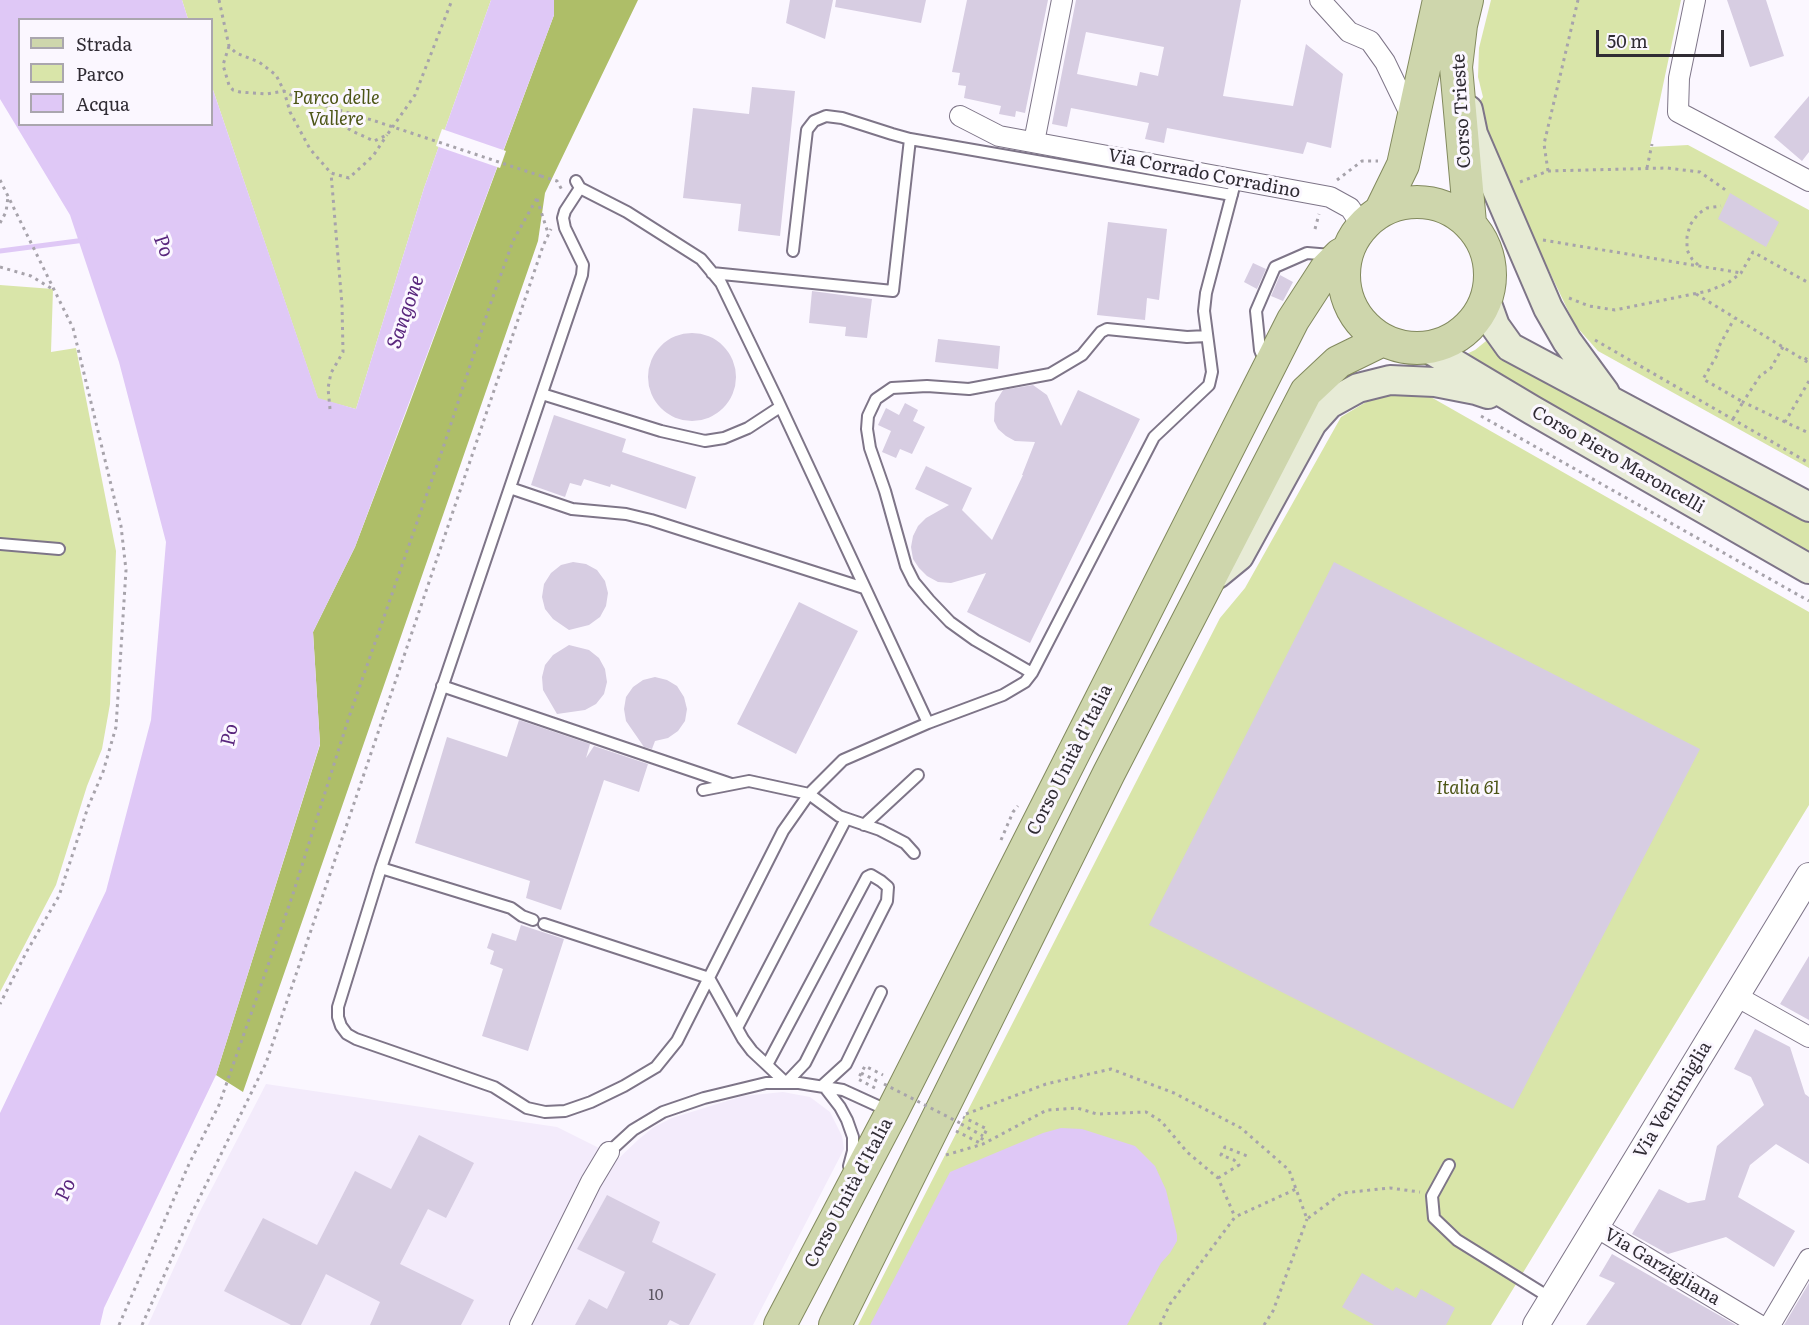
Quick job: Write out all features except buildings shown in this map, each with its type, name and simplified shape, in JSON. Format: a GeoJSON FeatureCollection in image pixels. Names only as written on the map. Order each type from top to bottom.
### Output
{"type":"FeatureCollection","features":[{"type":"Feature","properties":{"kind":"main road","name":"Corso Trieste"},"geometry":{"type":"LineString","coordinates":[[1358,236],[1403,165],[1439,0]]}},
{"type":"Feature","properties":{"kind":"main road","name":"Corso Trieste"},"geometry":{"type":"LineString","coordinates":[[1467,0],[1461,25],[1456,67],[1470,223]]}},
{"type":"Feature","properties":{"kind":"main road"},"geometry":{"type":"LineString","coordinates":[[1456,67],[1468,106],[1473,134],[1548,308],[1567,341],[1610,400]]}},
{"type":"Feature","properties":{"kind":"main road"},"geometry":{"type":"LineString","coordinates":[[1413,201],[1443,206],[1470,223],[1485,245],[1490,263],[1491,281],[1486,302],[1480,314],[1466,329],[1453,339],[1428,348],[1407,348],[1383,340],[1367,329],[1356,317],[1349,304],[1344,286],[1343,272],[1358,236],[1397,204],[1413,201]]}},
{"type":"Feature","properties":{"kind":"main road","name":"Corso Unità d'Italia"},"geometry":{"type":"LineString","coordinates":[[780,1325],[840,1208],[886,1096],[1293,320],[1326,269],[1358,236]]}},
{"type":"Feature","properties":{"kind":"main road"},"geometry":{"type":"LineString","coordinates":[[1486,302],[1495,326],[1510,347],[1809,507]]}},
{"type":"Feature","properties":{"kind":"main road"},"geometry":{"type":"LineString","coordinates":[[835,1325],[1109,773],[1306,392],[1338,362],[1383,340]]}},
{"type":"Feature","properties":{"kind":"main road","name":"Corso Piero Maroncelli"},"geometry":{"type":"LineString","coordinates":[[1428,348],[1809,569]]}},
{"type":"Feature","properties":{"kind":"main road"},"geometry":{"type":"LineString","coordinates":[[1207,583],[1239,556],[1312,423],[1329,404],[1358,388],[1390,380],[1435,382],[1476,390],[1532,410]]}},
{"type":"Feature","properties":{"kind":"main road","name":"Corso Unità d'Italia"},"geometry":{"type":"LineString","coordinates":[[786,1325],[804,1278]]}},
{"type":"Feature","properties":{"kind":"street"},"geometry":{"type":"LineString","coordinates":[[1034,142],[1062,0]]}},
{"type":"Feature","properties":{"kind":"street"},"geometry":{"type":"LineString","coordinates":[[1320,0],[1349,32],[1370,41],[1385,62],[1413,120]]}},
{"type":"Feature","properties":{"kind":"street"},"geometry":{"type":"LineString","coordinates":[[1695,0],[1679,78],[1678,112],[1809,180]]}},
{"type":"Feature","properties":{"kind":"street","name":"Via Corrado Corradino"},"geometry":{"type":"LineString","coordinates":[[960,116],[999,136],[1234,187],[1330,197],[1350,208],[1358,236]]}},
{"type":"Feature","properties":{"kind":"street","name":"Via Ventimiglia"},"geometry":{"type":"LineString","coordinates":[[1536,1325],[1809,876]]}},
{"type":"Feature","properties":{"kind":"street"},"geometry":{"type":"LineString","coordinates":[[1736,996],[1809,1037]]}},
{"type":"Feature","properties":{"kind":"street"},"geometry":{"type":"LineString","coordinates":[[520,1325],[591,1182],[609,1152]]}},
{"type":"Feature","properties":{"kind":"street","name":"Via Garzigliana"},"geometry":{"type":"LineString","coordinates":[[1596,1227],[1759,1325]]}},
{"type":"Feature","properties":{"kind":"street"},"geometry":{"type":"LineString","coordinates":[[1770,1325],[1809,1260]]}},
{"type":"Feature","properties":{"kind":"lane"},"geometry":{"type":"LineString","coordinates":[[793,251],[807,130],[814,121],[826,116],[842,118],[910,138],[1234,187],[1206,293],[1204,311],[1212,372],[1209,385],[1154,437],[1032,673],[1025,682],[1003,695],[928,723],[843,760],[809,794],[783,831],[677,1041],[656,1067],[591,1102],[565,1111],[545,1112],[527,1108],[494,1087],[356,1039],[347,1034],[341,1026],[338,1007],[381,868],[582,275],[583,265],[563,218],[578,184],[701,259],[721,283],[928,723]]}},
{"type":"Feature","properties":{"kind":"lane"},"geometry":{"type":"LineString","coordinates":[[712,273],[893,291],[910,138]]}},
{"type":"Feature","properties":{"kind":"lane"},"geometry":{"type":"LineString","coordinates":[[1268,369],[1260,350],[1256,311],[1275,267],[1307,253],[1358,236]]}},
{"type":"Feature","properties":{"kind":"lane"},"geometry":{"type":"LineString","coordinates":[[1032,673],[975,640],[950,621],[914,582],[906,566],[870,448],[867,422],[876,399],[892,388],[927,386],[969,388],[1050,374],[1082,355],[1101,332],[1107,329],[1187,337],[1207,336]]}},
{"type":"Feature","properties":{"kind":"lane"},"geometry":{"type":"LineString","coordinates":[[542,394],[661,431],[705,441],[724,438],[747,428],[780,407]]}},
{"type":"Feature","properties":{"kind":"lane"},"geometry":{"type":"LineString","coordinates":[[510,488],[572,509],[626,514],[651,520],[864,588]]}},
{"type":"Feature","properties":{"kind":"lane"},"geometry":{"type":"LineString","coordinates":[[0,544],[59,549]]}},
{"type":"Feature","properties":{"kind":"lane"},"geometry":{"type":"LineString","coordinates":[[442,686],[731,784]]}},
{"type":"Feature","properties":{"kind":"lane"},"geometry":{"type":"LineString","coordinates":[[864,825],[918,775]]}},
{"type":"Feature","properties":{"kind":"lane"},"geometry":{"type":"LineString","coordinates":[[703,790],[749,781],[809,794],[839,816],[905,843],[914,853]]}},
{"type":"Feature","properties":{"kind":"lane"},"geometry":{"type":"LineString","coordinates":[[737,1028],[846,819]]}},
{"type":"Feature","properties":{"kind":"lane"},"geometry":{"type":"LineString","coordinates":[[381,868],[511,909],[539,922],[709,978],[748,1045],[786,1083]]}},
{"type":"Feature","properties":{"kind":"lane"},"geometry":{"type":"LineString","coordinates":[[767,1065],[867,877],[871,875],[882,881],[888,887],[887,901],[805,1063],[786,1083]]}},
{"type":"Feature","properties":{"kind":"lane"},"geometry":{"type":"LineString","coordinates":[[823,1085],[846,1064],[881,992]]}},
{"type":"Feature","properties":{"kind":"lane"},"geometry":{"type":"LineString","coordinates":[[609,1152],[633,1130],[663,1112],[737,1088],[766,1083],[786,1083],[823,1085],[860,1096],[886,1096]]}},
{"type":"Feature","properties":{"kind":"lane"},"geometry":{"type":"LineString","coordinates":[[823,1085],[840,1107],[853,1137],[852,1158],[840,1208]]}},
{"type":"Feature","properties":{"kind":"lane"},"geometry":{"type":"LineString","coordinates":[[1449,1165],[1432,1196],[1434,1218],[1457,1240],[1552,1299]]}},
{"type":"Feature","properties":{"kind":"path"},"geometry":{"type":"LineString","coordinates":[[219,0],[229,46],[223,65],[232,90],[267,94],[284,91],[293,96],[557,181],[564,193]]}},
{"type":"Feature","properties":{"kind":"path"},"geometry":{"type":"LineString","coordinates":[[229,46],[236,53],[268,67],[276,75],[284,91],[290,112],[310,149],[331,173],[349,178],[373,156],[415,94],[452,0]]}},
{"type":"Feature","properties":{"kind":"path"},"geometry":{"type":"LineString","coordinates":[[1548,171],[1544,144],[1578,0]]}},
{"type":"Feature","properties":{"kind":"path"},"geometry":{"type":"LineString","coordinates":[[340,111],[339,123],[352,131],[374,141],[387,135]]}},
{"type":"Feature","properties":{"kind":"path"},"geometry":{"type":"LineString","coordinates":[[1647,168],[1652,144]]}},
{"type":"Feature","properties":{"kind":"path"},"geometry":{"type":"LineString","coordinates":[[1520,182],[1548,171],[1667,168],[1700,172],[1727,191]]}},
{"type":"Feature","properties":{"kind":"path"},"geometry":{"type":"LineString","coordinates":[[330,409],[328,388],[332,373],[343,352],[342,305],[331,173]]}},
{"type":"Feature","properties":{"kind":"path"},"geometry":{"type":"LineString","coordinates":[[1515,173],[1523,192]]}},
{"type":"Feature","properties":{"kind":"path"},"geometry":{"type":"LineString","coordinates":[[0,180],[73,328],[122,526],[126,570],[116,727],[103,772],[88,807],[59,896],[0,1004]]}},
{"type":"Feature","properties":{"kind":"path"},"geometry":{"type":"LineString","coordinates":[[0,223],[6,212],[8,195]]}},
{"type":"Feature","properties":{"kind":"path"},"geometry":{"type":"LineString","coordinates":[[119,1325],[189,1164],[219,1105],[292,897],[348,720],[441,456],[490,305],[513,241],[537,198],[549,234]]}},
{"type":"Feature","properties":{"kind":"path"},"geometry":{"type":"LineString","coordinates":[[1700,266],[1692,260],[1687,250],[1690,225],[1698,214],[1707,208],[1720,206]]}},
{"type":"Feature","properties":{"kind":"path"},"geometry":{"type":"LineString","coordinates":[[142,1325],[192,1214],[266,1063],[553,226]]}},
{"type":"Feature","properties":{"kind":"path"},"geometry":{"type":"LineString","coordinates":[[1545,249],[1542,240],[1741,273]]}},
{"type":"Feature","properties":{"kind":"path"},"geometry":{"type":"LineString","coordinates":[[1568,303],[1565,296],[1589,306],[1615,310],[1696,294],[1728,283],[1741,273],[1753,252],[1809,283]]}},
{"type":"Feature","properties":{"kind":"path"},"geometry":{"type":"LineString","coordinates":[[0,267],[31,276],[56,291]]}},
{"type":"Feature","properties":{"kind":"path"},"geometry":{"type":"LineString","coordinates":[[1696,294],[1807,362],[1809,354]]}},
{"type":"Feature","properties":{"kind":"path"},"geometry":{"type":"LineString","coordinates":[[1734,319],[1717,350],[1719,352],[1703,379],[1743,402],[1809,433]]}},
{"type":"Feature","properties":{"kind":"path"},"geometry":{"type":"LineString","coordinates":[[1590,336],[1809,463]]}},
{"type":"Feature","properties":{"kind":"path"},"geometry":{"type":"LineString","coordinates":[[1733,420],[1760,375],[1771,368],[1784,347]]}},
{"type":"Feature","properties":{"kind":"path"},"geometry":{"type":"LineString","coordinates":[[1785,422],[1809,381]]}},
{"type":"Feature","properties":{"kind":"path"},"geometry":{"type":"LineString","coordinates":[[1478,415],[1809,601]]}},
{"type":"Feature","properties":{"kind":"path"},"geometry":{"type":"LineString","coordinates":[[889,1078],[865,1066],[858,1078],[886,1096],[960,1123],[983,1136]]}},
{"type":"Feature","properties":{"kind":"path"},"geometry":{"type":"LineString","coordinates":[[961,1116],[1046,1084],[1111,1068],[1174,1093],[1241,1128],[1289,1170],[1307,1219]]}},
{"type":"Feature","properties":{"kind":"path"},"geometry":{"type":"LineString","coordinates":[[861,1073],[886,1096]]}},
{"type":"Feature","properties":{"kind":"path"},"geometry":{"type":"LineString","coordinates":[[961,1116],[967,1105]]}},
{"type":"Feature","properties":{"kind":"path"},"geometry":{"type":"LineString","coordinates":[[939,1158],[983,1144],[1047,1110],[1077,1108],[1096,1114],[1146,1112],[1161,1121],[1187,1152],[1218,1178],[1235,1217]]}},
{"type":"Feature","properties":{"kind":"path"},"geometry":{"type":"LineString","coordinates":[[954,1130],[980,1143],[987,1129],[961,1116]]}},
{"type":"Feature","properties":{"kind":"path"},"geometry":{"type":"LineString","coordinates":[[1218,1178],[1239,1165],[1234,1160],[1221,1155],[1225,1147],[1247,1156]]}},
{"type":"Feature","properties":{"kind":"path"},"geometry":{"type":"LineString","coordinates":[[1264,1325],[1274,1311],[1307,1219],[1342,1193],[1390,1188],[1432,1196]]}},
{"type":"Feature","properties":{"kind":"path"},"geometry":{"type":"LineString","coordinates":[[1160,1325],[1170,1304],[1235,1217],[1296,1190]]}},
{"type":"Feature","properties":{"kind":"shaded area"},"geometry":{"type":"Polygon","coordinates":[[[266,1084],[557,1127],[619,1158],[654,1127],[672,1118],[743,1096],[783,1092],[810,1097],[830,1112],[842,1136],[844,1149],[753,1325],[148,1325],[198,1215],[266,1084]]]}},
{"type":"Feature","properties":{"kind":"green space","name":"Parco delle Vallere"},"geometry":{"type":"Polygon","coordinates":[[[182,0],[491,0],[424,188],[356,409],[318,399],[213,90],[213,18],[188,18],[182,0]]]}},
{"type":"Feature","properties":{"kind":"green space"},"geometry":{"type":"Polygon","coordinates":[[[554,0],[638,0],[545,193],[538,241],[243,1092],[216,1075],[320,745],[313,632],[355,547],[554,15],[554,0]]]}},
{"type":"Feature","properties":{"kind":"green space"},"geometry":{"type":"Polygon","coordinates":[[[1491,0],[1681,0],[1650,147],[1688,145],[1809,210],[1809,468],[1598,351],[1575,325],[1474,114],[1483,97],[1478,77],[1479,48],[1491,0]]]}},
{"type":"Feature","properties":{"kind":"green space"},"geometry":{"type":"Polygon","coordinates":[[[0,285],[53,289],[51,352],[76,348],[116,551],[110,704],[102,749],[87,786],[56,885],[0,992],[0,285]]]}},
{"type":"Feature","properties":{"kind":"green space"},"geometry":{"type":"Polygon","coordinates":[[[1491,337],[1809,518],[1809,556],[1460,357],[1475,350],[1491,337]]]}},
{"type":"Feature","properties":{"kind":"green space","name":"Italia 61"},"geometry":{"type":"Polygon","coordinates":[[[1381,393],[1429,396],[1809,612],[1809,805],[1491,1325],[858,1325],[1220,618],[1245,588],[1341,417],[1381,393]]]}},
{"type":"Feature","properties":{"kind":"water"},"geometry":{"type":"Polygon","coordinates":[[[0,0],[182,0],[188,18],[18,18],[18,126],[213,126],[213,90],[318,398],[356,409],[424,188],[491,0],[554,0],[554,15],[355,547],[313,632],[320,744],[216,1075],[104,1308],[100,1325],[0,1325],[0,1113],[106,891],[151,720],[166,542],[119,362],[70,215],[0,99],[0,0]]]}},
{"type":"Feature","properties":{"kind":"water"},"geometry":{"type":"Polygon","coordinates":[[[1061,1128],[1082,1129],[1135,1146],[1155,1166],[1166,1190],[1177,1241],[1161,1263],[1127,1325],[870,1325],[950,1172],[1043,1133],[1061,1128]]]}},
{"type":"Feature","properties":{"kind":"pier"},"geometry":{"type":"Polygon","coordinates":[[[442,129],[506,151],[500,168],[436,146],[442,129]]]}},
{"type":"Feature","properties":{"kind":"waterway"},"geometry":{"type":"LineString","coordinates":[[0,251],[85,240]]}},
{"type":"Feature","properties":{"kind":"water label","name":"Po"},"geometry":{"type":"Point","coordinates":[163,246]}},
{"type":"Feature","properties":{"kind":"water label","name":"Sangone"},"geometry":{"type":"Point","coordinates":[406,312]}},
{"type":"Feature","properties":{"kind":"water label","name":"Po"},"geometry":{"type":"Point","coordinates":[230,735]}},
{"type":"Feature","properties":{"kind":"water label","name":"Po"},"geometry":{"type":"Point","coordinates":[66,1190]}}]}
